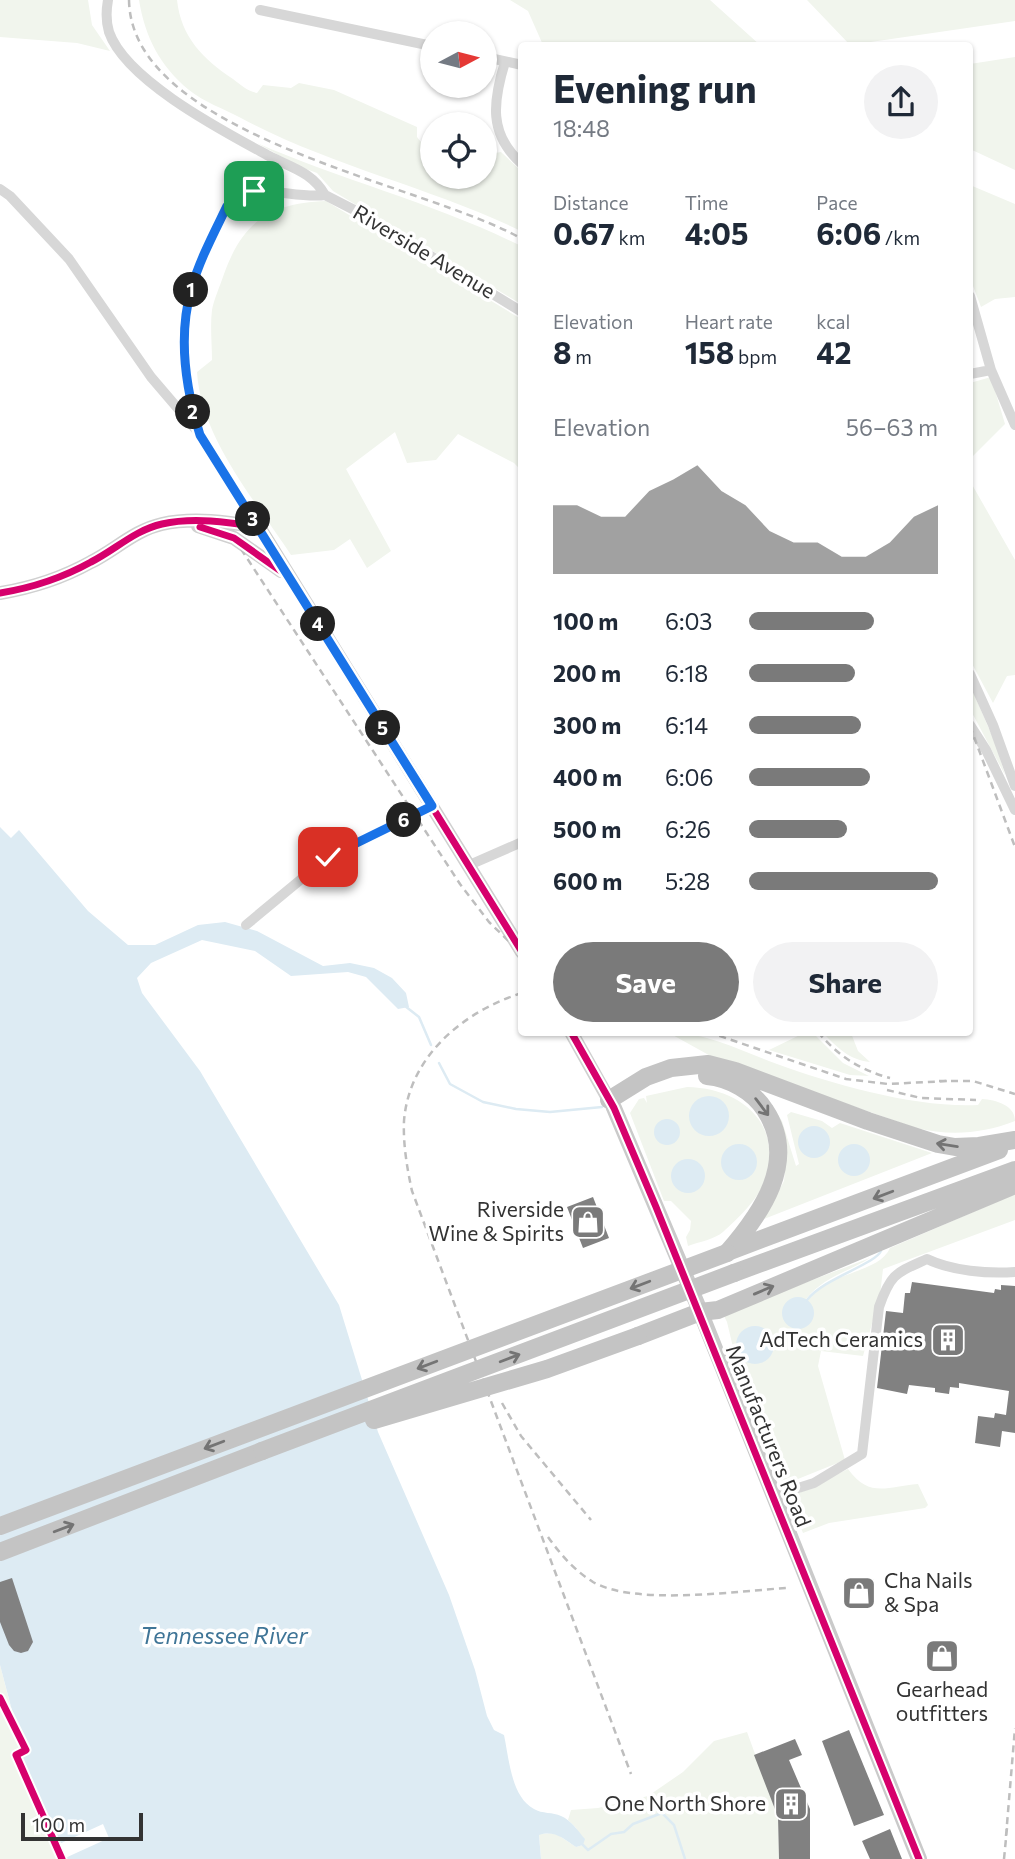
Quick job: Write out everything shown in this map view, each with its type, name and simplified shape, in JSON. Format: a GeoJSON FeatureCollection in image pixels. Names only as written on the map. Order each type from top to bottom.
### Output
{"type":"FeatureCollection","features":[{"type":"Feature","properties":{"kind":"highway"},"geometry":{"type":"LineString","coordinates":[[612,1104],[646,1077],[671,1068],[708,1064],[735,1071],[937,1144],[967,1147],[1015,1142]]}},
{"type":"Feature","properties":{"kind":"highway"},"geometry":{"type":"LineString","coordinates":[[612,1104],[686,1075],[713,1076],[738,1086],[761,1104],[776,1132],[778,1167],[765,1202],[755,1219],[727,1253]]}},
{"type":"Feature","properties":{"kind":"highway"},"geometry":{"type":"LineString","coordinates":[[0,1526],[1015,1142]]}},
{"type":"Feature","properties":{"kind":"highway"},"geometry":{"type":"LineString","coordinates":[[0,1552],[734,1273],[1015,1170]]}},
{"type":"Feature","properties":{"kind":"highway"},"geometry":{"type":"LineString","coordinates":[[262,1451],[547,1369],[700,1312],[718,1310],[1015,1185]]}},
{"type":"Feature","properties":{"kind":"main road"},"geometry":{"type":"LineString","coordinates":[[183,522],[234,538],[287,575]]}},
{"type":"Feature","properties":{"kind":"main road"},"geometry":{"type":"LineString","coordinates":[[0,593],[24,589],[91,563],[143,530],[163,523],[220,522],[258,527],[518,946]]}},
{"type":"Feature","properties":{"kind":"main road","name":"Manufacturers Road"},"geometry":{"type":"LineString","coordinates":[[573,1036],[612,1104],[700,1312],[919,1859]]}},
{"type":"Feature","properties":{"kind":"street"},"geometry":{"type":"LineString","coordinates":[[108,0],[107,22],[110,33],[125,57],[145,76],[226,132],[313,177],[325,195],[309,197],[254,191],[237,197],[227,206],[190,293],[185,342],[186,371],[200,435]]}},
{"type":"Feature","properties":{"kind":"street"},"geometry":{"type":"LineString","coordinates":[[260,10],[420,43]]}},
{"type":"Feature","properties":{"kind":"street"},"geometry":{"type":"LineString","coordinates":[[497,60],[518,64]]}},
{"type":"Feature","properties":{"kind":"street"},"geometry":{"type":"LineString","coordinates":[[505,62],[495,97],[498,129],[504,146],[518,160]]}},
{"type":"Feature","properties":{"kind":"street"},"geometry":{"type":"LineString","coordinates":[[0,189],[10,196],[69,259],[151,377],[200,435],[258,527]]}},
{"type":"Feature","properties":{"kind":"street","name":"Riverside Avenue"},"geometry":{"type":"LineString","coordinates":[[325,195],[364,215],[518,310]]}},
{"type":"Feature","properties":{"kind":"street"},"geometry":{"type":"LineString","coordinates":[[973,307],[991,370],[1015,425]]}},
{"type":"Feature","properties":{"kind":"street"},"geometry":{"type":"LineString","coordinates":[[973,373],[991,370]]}},
{"type":"Feature","properties":{"kind":"street"},"geometry":{"type":"LineString","coordinates":[[973,681],[993,725],[1015,786]]}},
{"type":"Feature","properties":{"kind":"street"},"geometry":{"type":"LineString","coordinates":[[973,730],[986,750],[1015,810]]}},
{"type":"Feature","properties":{"kind":"street"},"geometry":{"type":"LineString","coordinates":[[246,925],[328,857],[432,806]]}},
{"type":"Feature","properties":{"kind":"street"},"geometry":{"type":"LineString","coordinates":[[467,866],[518,844]]}},
{"type":"Feature","properties":{"kind":"street"},"geometry":{"type":"LineString","coordinates":[[774,1496],[832,1474],[862,1454],[879,1307],[886,1287],[895,1274],[928,1259],[938,1264],[995,1273],[1015,1272]]}},
{"type":"Feature","properties":{"kind":"shaded area"},"geometry":{"type":"Polygon","coordinates":[[[0,0],[88,0],[92,25],[110,51],[77,43],[0,37],[0,0]]]}},
{"type":"Feature","properties":{"kind":"shaded area"},"geometry":{"type":"Polygon","coordinates":[[[139,0],[177,0],[183,25],[195,46],[212,63],[250,91],[257,93],[263,85],[291,88],[299,83],[334,90],[417,127],[417,137],[420,141],[420,189],[497,189],[497,153],[501,152],[518,168],[518,230],[486,215],[310,150],[201,98],[170,71],[150,38],[139,0]]]}},
{"type":"Feature","properties":{"kind":"shaded area"},"geometry":{"type":"Polygon","coordinates":[[[510,0],[710,0],[757,42],[542,42],[528,11],[510,0]]]}},
{"type":"Feature","properties":{"kind":"shaded area"},"geometry":{"type":"Polygon","coordinates":[[[807,0],[1015,0],[1015,21],[871,42],[847,42],[807,0]]]}},
{"type":"Feature","properties":{"kind":"shaded area"},"geometry":{"type":"Polygon","coordinates":[[[1015,57],[1015,170],[973,150],[973,64],[1015,57]]]}},
{"type":"Feature","properties":{"kind":"shaded area"},"geometry":{"type":"Polygon","coordinates":[[[257,143],[457,218],[518,245],[518,302],[333,191],[317,173],[298,166],[257,143]]]}},
{"type":"Feature","properties":{"kind":"shaded area"},"geometry":{"type":"Polygon","coordinates":[[[973,186],[1015,204],[1015,297],[995,299],[981,307],[973,286],[973,186]]]}},
{"type":"Feature","properties":{"kind":"shaded area"},"geometry":{"type":"Polygon","coordinates":[[[326,201],[518,317],[518,467],[458,434],[436,460],[407,463],[395,432],[346,469],[391,551],[367,568],[350,539],[334,550],[291,555],[232,468],[208,421],[201,397],[197,372],[212,360],[213,306],[224,274],[240,241],[262,218],[290,206],[326,201]]]}},
{"type":"Feature","properties":{"kind":"shaded area"},"geometry":{"type":"Polygon","coordinates":[[[991,377],[1005,424],[973,456],[973,382],[991,377]]]}},
{"type":"Feature","properties":{"kind":"shaded area"},"geometry":{"type":"Polygon","coordinates":[[[973,486],[1015,560],[1015,675],[1007,676],[993,703],[973,666],[973,486]]]}},
{"type":"Feature","properties":{"kind":"shaded area"},"geometry":{"type":"Polygon","coordinates":[[[973,692],[996,745],[1005,775],[973,715],[973,692]]]}},
{"type":"Feature","properties":{"kind":"shaded area"},"geometry":{"type":"Polygon","coordinates":[[[674,1036],[697,1036],[724,1043],[800,1072],[876,1094],[954,1105],[978,1105],[982,1099],[993,1101],[1008,1107],[1015,1121],[990,1129],[966,1132],[916,1128],[716,1059],[674,1036]]]}},
{"type":"Feature","properties":{"kind":"shaded area"},"geometry":{"type":"Polygon","coordinates":[[[798,1036],[816,1036],[843,1063],[869,1076],[850,1075],[769,1050],[798,1036]]]}},
{"type":"Feature","properties":{"kind":"shaded area"},"geometry":{"type":"Polygon","coordinates":[[[826,1036],[852,1036],[858,1051],[870,1062],[850,1056],[826,1036]]]}},
{"type":"Feature","properties":{"kind":"shaded area"},"geometry":{"type":"Polygon","coordinates":[[[687,1087],[725,1094],[754,1113],[763,1127],[768,1143],[769,1161],[764,1182],[752,1203],[720,1234],[688,1246],[686,1237],[691,1221],[671,1201],[664,1201],[630,1113],[639,1099],[644,1098],[647,1103],[646,1096],[687,1087]]]}},
{"type":"Feature","properties":{"kind":"shaded area"},"geometry":{"type":"Polygon","coordinates":[[[775,1110],[782,1121],[796,1166],[799,1164],[787,1115],[791,1112],[822,1121],[832,1128],[840,1123],[932,1153],[764,1219],[784,1181],[786,1159],[775,1110]]]}},
{"type":"Feature","properties":{"kind":"shaded area"},"geometry":{"type":"Polygon","coordinates":[[[1015,1194],[1015,1220],[883,1269],[880,1295],[863,1356],[821,1351],[818,1366],[845,1460],[783,1485],[741,1381],[723,1314],[870,1258],[820,1285],[806,1299],[808,1300],[824,1285],[878,1261],[890,1248],[1015,1194]]]}},
{"type":"Feature","properties":{"kind":"shaded area"},"geometry":{"type":"Polygon","coordinates":[[[848,1469],[863,1484],[871,1487],[918,1484],[928,1505],[925,1508],[829,1523],[803,1533],[790,1501],[795,1495],[848,1469]]]}},
{"type":"Feature","properties":{"kind":"shaded area"},"geometry":{"type":"Polygon","coordinates":[[[0,1665],[15,1723],[30,1751],[21,1756],[67,1859],[0,1859],[0,1665]]]}},
{"type":"Feature","properties":{"kind":"shaded area"},"geometry":{"type":"Polygon","coordinates":[[[747,1732],[778,1817],[779,1859],[541,1859],[539,1834],[555,1833],[576,1847],[583,1845],[576,1828],[568,1820],[571,1810],[598,1808],[648,1796],[683,1772],[714,1741],[747,1732]]]}},
{"type":"Feature","properties":{"kind":"water","name":"Tennessee River"},"geometry":{"type":"Polygon","coordinates":[[[0,827],[11,838],[19,830],[88,911],[128,945],[155,945],[198,925],[225,922],[257,931],[323,966],[350,963],[374,968],[392,978],[406,993],[409,1007],[398,1009],[366,977],[348,972],[291,976],[255,951],[202,940],[151,963],[137,978],[142,993],[200,1071],[339,1305],[378,1432],[449,1595],[475,1670],[487,1716],[494,1730],[504,1735],[512,1776],[520,1796],[540,1812],[568,1820],[585,1839],[583,1845],[576,1847],[554,1834],[539,1835],[541,1859],[67,1859],[21,1755],[29,1751],[15,1722],[0,1665],[0,827]]]}},
{"type":"Feature","properties":{"kind":"water"},"geometry":{"type":"Polygon","coordinates":[[[709,1096],[723,1102],[729,1116],[723,1130],[709,1136],[695,1130],[689,1116],[695,1102],[709,1096]]]}},
{"type":"Feature","properties":{"kind":"water"},"geometry":{"type":"Polygon","coordinates":[[[667,1119],[676,1123],[680,1132],[676,1141],[667,1145],[658,1141],[654,1132],[658,1123],[667,1119]]]}},
{"type":"Feature","properties":{"kind":"water"},"geometry":{"type":"Polygon","coordinates":[[[814,1126],[825,1131],[830,1142],[825,1153],[814,1158],[803,1153],[798,1142],[803,1131],[814,1126]]]}},
{"type":"Feature","properties":{"kind":"water"},"geometry":{"type":"Polygon","coordinates":[[[739,1144],[752,1149],[757,1162],[752,1175],[739,1180],[726,1175],[721,1162],[726,1149],[739,1144]]]}},
{"type":"Feature","properties":{"kind":"water"},"geometry":{"type":"Polygon","coordinates":[[[854,1144],[865,1149],[870,1160],[865,1171],[854,1176],[843,1171],[838,1160],[843,1149],[854,1144]]]}},
{"type":"Feature","properties":{"kind":"water"},"geometry":{"type":"Polygon","coordinates":[[[688,1159],[700,1164],[705,1176],[700,1188],[688,1193],[676,1188],[671,1176],[676,1164],[688,1159]]]}},
{"type":"Feature","properties":{"kind":"water"},"geometry":{"type":"Polygon","coordinates":[[[798,1297],[809,1302],[814,1313],[809,1324],[798,1329],[787,1324],[782,1313],[787,1302],[798,1297]]]}},
{"type":"Feature","properties":{"kind":"water"},"geometry":{"type":"Polygon","coordinates":[[[755,1326],[768,1332],[774,1345],[768,1358],[755,1364],[742,1358],[736,1345],[742,1332],[755,1326]]]}},
{"type":"Feature","properties":{"kind":"pier"},"geometry":{"type":"Polygon","coordinates":[[[103,1824],[109,1838],[63,1859],[57,1845],[103,1824]]]}},
{"type":"Feature","properties":{"kind":"building","name":"Riverside Wine & Spirits"},"geometry":{"type":"Polygon","coordinates":[[[593,1197],[609,1238],[583,1248],[567,1207],[593,1197]]]}},
{"type":"Feature","properties":{"kind":"building","name":"AdTech Ceramics"},"geometry":{"type":"Polygon","coordinates":[[[912,1282],[994,1293],[995,1289],[1001,1290],[1001,1285],[1015,1286],[1015,1433],[1002,1431],[1000,1447],[975,1443],[978,1416],[994,1418],[995,1413],[1006,1415],[1009,1391],[959,1383],[959,1388],[950,1387],[949,1394],[935,1392],[935,1388],[909,1385],[907,1394],[877,1388],[886,1311],[903,1313],[905,1293],[910,1293],[912,1282]]]}},
{"type":"Feature","properties":{"kind":"building"},"geometry":{"type":"Polygon","coordinates":[[[12,1578],[33,1642],[28,1651],[21,1653],[14,1651],[9,1645],[0,1622],[0,1582],[12,1578]]]}},
{"type":"Feature","properties":{"kind":"building"},"geometry":{"type":"Polygon","coordinates":[[[849,1730],[884,1815],[854,1826],[822,1741],[849,1730]]]}},
{"type":"Feature","properties":{"kind":"building","name":"One North Shore"},"geometry":{"type":"Polygon","coordinates":[[[795,1739],[802,1755],[789,1760],[810,1809],[810,1859],[779,1859],[778,1817],[754,1755],[795,1739]]]}},
{"type":"Feature","properties":{"kind":"building"},"geometry":{"type":"Polygon","coordinates":[[[890,1829],[902,1859],[870,1859],[862,1841],[890,1829]]]}},
{"type":"Feature","properties":{"kind":"waterway"},"geometry":{"type":"LineString","coordinates":[[405,1006],[419,1017],[431,1045]]}},
{"type":"Feature","properties":{"kind":"waterway"},"geometry":{"type":"LineString","coordinates":[[439,1063],[450,1084],[483,1102],[550,1112],[602,1107]]}},
{"type":"Feature","properties":{"kind":"waterway"},"geometry":{"type":"LineString","coordinates":[[807,1300],[825,1285],[869,1261],[881,1251]]}},
{"type":"Feature","properties":{"kind":"waterway"},"geometry":{"type":"LineString","coordinates":[[583,1845],[588,1850],[611,1834],[624,1832],[633,1824],[662,1813],[674,1825],[685,1859]]}},
{"type":"Feature","properties":{"kind":"railway"},"geometry":{"type":"LineString","coordinates":[[129,0],[143,47],[178,87],[229,121],[291,150],[478,219],[518,237]]}},
{"type":"Feature","properties":{"kind":"railway"},"geometry":{"type":"LineString","coordinates":[[241,549],[460,884],[489,922],[518,950]]}},
{"type":"Feature","properties":{"kind":"railway"},"geometry":{"type":"LineString","coordinates":[[973,734],[1015,847]]}},
{"type":"Feature","properties":{"kind":"railway"},"geometry":{"type":"LineString","coordinates":[[518,994],[480,1011],[460,1024],[428,1057],[416,1076],[408,1098],[404,1121],[406,1156],[412,1191],[631,1774]]}},
{"type":"Feature","properties":{"kind":"railway"},"geometry":{"type":"LineString","coordinates":[[720,1036],[846,1079],[888,1084],[948,1081]]}},
{"type":"Feature","properties":{"kind":"railway"},"geometry":{"type":"LineString","coordinates":[[822,1036],[850,1061],[890,1078]]}},
{"type":"Feature","properties":{"kind":"railway"},"geometry":{"type":"LineString","coordinates":[[939,1081],[973,1081],[1015,1094]]}},
{"type":"Feature","properties":{"kind":"railway"},"geometry":{"type":"LineString","coordinates":[[887,1090],[921,1098],[976,1100]]}},
{"type":"Feature","properties":{"kind":"railway"},"geometry":{"type":"LineString","coordinates":[[502,1403],[521,1436],[591,1520]]}},
{"type":"Feature","properties":{"kind":"railway"},"geometry":{"type":"LineString","coordinates":[[548,1537],[580,1573],[611,1589],[634,1593],[687,1595],[786,1588]]}},
{"type":"Feature","properties":{"kind":"railway"},"geometry":{"type":"LineString","coordinates":[[1006,1836],[1015,1728]]}},
{"type":"Feature","properties":{"kind":"railway"},"geometry":{"type":"LineString","coordinates":[[1004,1859],[1007,1828]]}},
{"type":"Feature","properties":{"kind":"cycle path"},"geometry":{"type":"LineString","coordinates":[[0,593],[35,585],[70,572],[143,531],[162,524],[198,521],[259,527],[518,946]]}},
{"type":"Feature","properties":{"kind":"cycle path"},"geometry":{"type":"LineString","coordinates":[[200,527],[234,538],[282,572]]}},
{"type":"Feature","properties":{"kind":"cycle path"},"geometry":{"type":"LineString","coordinates":[[573,1036],[614,1108],[656,1207],[919,1859]]}},
{"type":"Feature","properties":{"kind":"cycle path"},"geometry":{"type":"LineString","coordinates":[[0,1698],[26,1750],[16,1755],[62,1859]]}},
{"type":"Feature","properties":{"kind":"place","name":"Riverside Wine & Spirits"},"geometry":{"type":"Point","coordinates":[588,1222]}},
{"type":"Feature","properties":{"kind":"place","name":"AdTech Ceramics"},"geometry":{"type":"Point","coordinates":[948,1340]}},
{"type":"Feature","properties":{"kind":"place","name":"Cha Nails & Spa"},"geometry":{"type":"Point","coordinates":[859,1593]}},
{"type":"Feature","properties":{"kind":"place","name":"Gearhead outfitters"},"geometry":{"type":"Point","coordinates":[942,1656]}},
{"type":"Feature","properties":{"kind":"place","name":"One North Shore"},"geometry":{"type":"Point","coordinates":[791,1804]}},
{"type":"Feature","properties":{"kind":"route"},"geometry":{"type":"LineString","coordinates":[[254,191],[237,197],[227,206],[190,293],[185,342],[186,371],[193,411],[200,435],[432,806],[328,857]]}}]}
